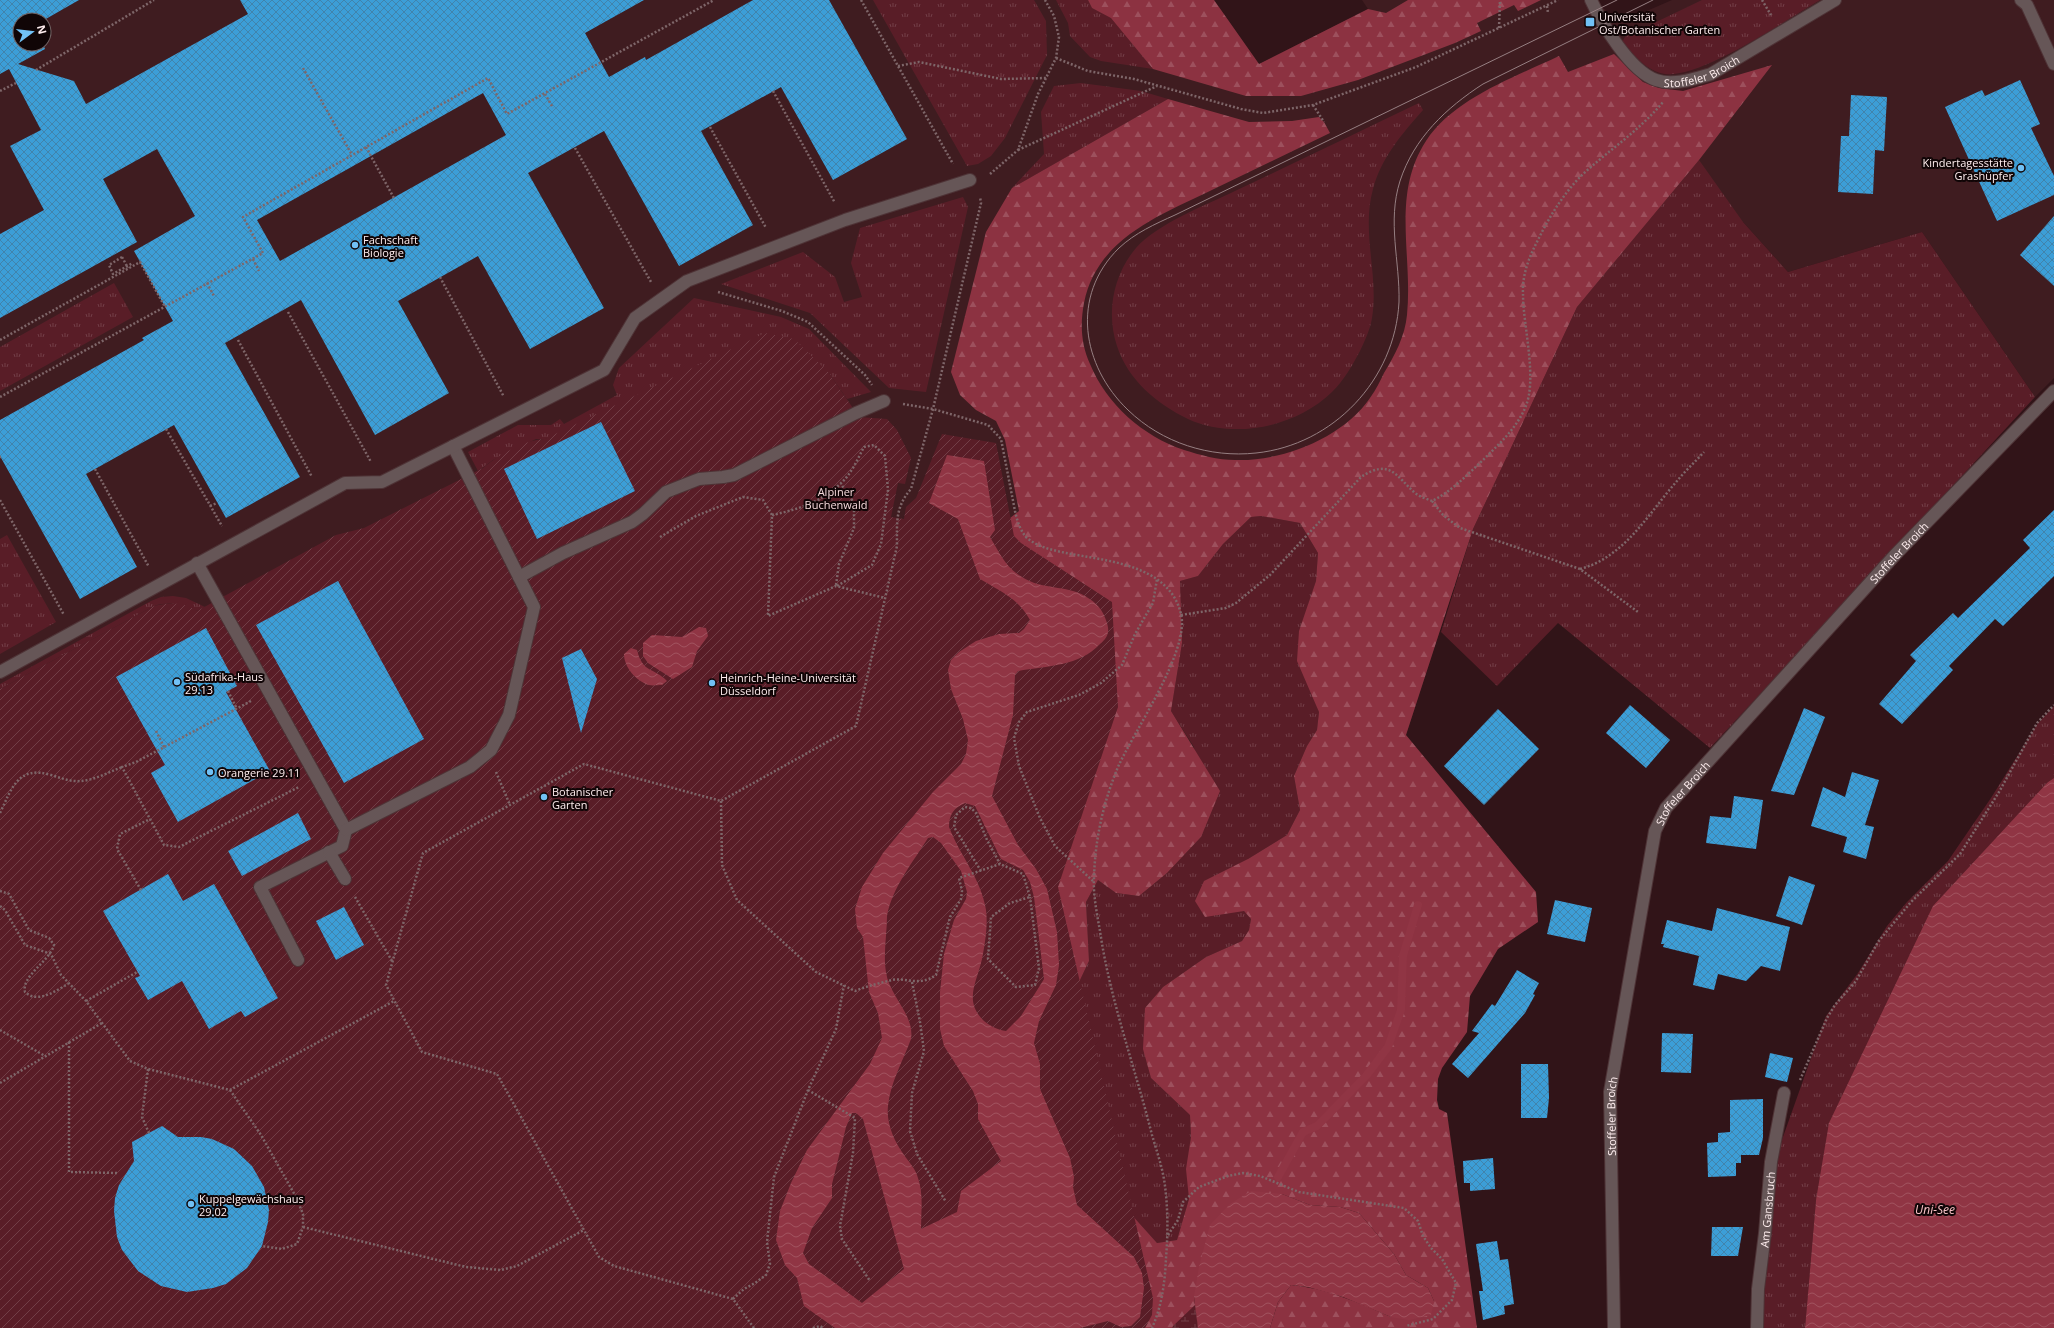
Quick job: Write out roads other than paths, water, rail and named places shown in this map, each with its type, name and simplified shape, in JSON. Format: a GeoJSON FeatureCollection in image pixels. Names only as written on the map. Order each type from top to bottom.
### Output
{"type":"FeatureCollection","features":[{"type":"Feature","properties":{"kind":"lane","name":"Stoffeler Broich"},"geometry":{"type":"LineString","coordinates":[[1591,0],[1602,25],[1630,60],[1647,76],[1657,81],[1689,81],[1711,74],[1835,0]]}},
{"type":"Feature","properties":{"kind":"lane"},"geometry":{"type":"LineString","coordinates":[[2021,0],[2027,5],[2054,64]]}},
{"type":"Feature","properties":{"kind":"lane"},"geometry":{"type":"LineString","coordinates":[[0,672],[345,483],[382,482],[604,370],[635,318],[687,281],[845,220],[966,181]]}},
{"type":"Feature","properties":{"kind":"lane","name":"Stoffeler Broich"},"geometry":{"type":"LineString","coordinates":[[1614,1328],[1610,1092],[1655,830],[1666,808],[1895,555],[2054,391]]}},
{"type":"Feature","properties":{"kind":"lane"},"geometry":{"type":"LineString","coordinates":[[519,577],[564,553],[632,522],[643,514],[666,492],[699,479],[723,478],[734,475],[856,413],[884,401]]}},
{"type":"Feature","properties":{"kind":"lane"},"geometry":{"type":"LineString","coordinates":[[346,830],[470,767],[491,750],[509,715],[534,607],[453,446]]}},
{"type":"Feature","properties":{"kind":"lane"},"geometry":{"type":"LineString","coordinates":[[197,563],[346,830],[342,846],[260,888],[298,960]]}},
{"type":"Feature","properties":{"kind":"lane"},"geometry":{"type":"LineString","coordinates":[[329,852],[345,879]]}},
{"type":"Feature","properties":{"kind":"lane","name":"Am Gansbruch"},"geometry":{"type":"LineString","coordinates":[[1757,1328],[1758,1289],[1765,1233],[1771,1162],[1784,1093]]}},
{"type":"Feature","properties":{"kind":"water"},"geometry":{"type":"Polygon","coordinates":[[[947,455],[984,461],[995,530],[990,537],[1007,564],[1016,573],[1030,581],[1046,586],[1070,590],[1085,596],[1099,607],[1104,614],[1107,623],[1108,632],[1106,637],[1092,651],[1083,657],[1062,664],[1018,671],[1015,675],[1013,715],[992,796],[1018,845],[1036,869],[1047,889],[1057,932],[1059,965],[1056,985],[1039,1021],[1034,1043],[1040,1064],[1040,1089],[1070,1158],[1074,1177],[1073,1187],[1077,1205],[1134,1257],[1142,1273],[1144,1288],[1140,1317],[1131,1326],[1121,1327],[1108,1321],[1080,1328],[835,1328],[804,1306],[797,1278],[785,1265],[776,1240],[780,1211],[791,1183],[807,1150],[870,1064],[882,1038],[878,1013],[869,992],[863,937],[857,928],[855,909],[862,887],[883,853],[933,792],[961,764],[966,754],[968,740],[963,719],[951,689],[948,670],[951,660],[959,652],[976,641],[999,634],[1019,633],[1024,629],[1030,620],[1015,601],[980,579],[958,519],[929,503],[947,455]],[[965,803],[958,807],[951,815],[949,827],[980,888],[986,910],[987,922],[985,941],[982,959],[973,991],[974,1006],[978,1014],[989,1025],[1006,1031],[1021,1016],[1044,979],[1034,897],[1030,882],[1023,870],[1001,859],[975,806],[965,803]],[[933,837],[928,838],[893,895],[887,916],[885,951],[885,965],[888,981],[906,1014],[911,1030],[911,1039],[891,1089],[888,1106],[888,1119],[894,1138],[900,1150],[914,1169],[921,1188],[921,1229],[957,1212],[961,1191],[1001,1161],[978,1119],[978,1104],[973,1091],[944,1046],[940,1029],[940,992],[944,954],[954,920],[966,899],[967,892],[961,871],[941,843],[933,837]],[[852,1113],[846,1127],[832,1184],[832,1198],[812,1228],[803,1253],[809,1264],[862,1303],[904,1269],[863,1119],[856,1113],[852,1113]]]}},
{"type":"Feature","properties":{"kind":"water"},"geometry":{"type":"Polygon","coordinates":[[[699,627],[706,628],[708,636],[697,651],[692,667],[673,679],[648,663],[643,656],[643,643],[652,635],[682,637],[699,627]]]}},
{"type":"Feature","properties":{"kind":"water"},"geometry":{"type":"Polygon","coordinates":[[[631,648],[637,650],[639,658],[646,667],[667,681],[662,685],[651,685],[644,683],[635,677],[626,664],[624,654],[631,648]]]}},
{"type":"Feature","properties":{"kind":"water","name":"Uni-See"},"geometry":{"type":"Polygon","coordinates":[[[2054,778],[2054,1328],[1805,1328],[1816,1200],[1829,1123],[1933,906],[2048,782],[2054,778]]]}},
{"type":"Feature","properties":{"kind":"water"},"geometry":{"type":"Polygon","coordinates":[[[1251,1191],[1282,1194],[1310,1205],[1340,1207],[1359,1213],[1394,1254],[1406,1275],[1428,1288],[1434,1301],[1431,1315],[1409,1320],[1391,1317],[1343,1297],[1308,1287],[1291,1285],[1278,1302],[1270,1328],[1198,1328],[1194,1297],[1199,1267],[1210,1225],[1230,1204],[1251,1191]]]}},
{"type":"Feature","properties":{"kind":"waterway"},"geometry":{"type":"LineString","coordinates":[[1278,1177],[1303,1132],[1317,1126],[1366,1076],[1388,1047],[1401,1010],[1403,956],[1418,905]]}},
{"type":"Feature","properties":{"kind":"tram line"},"geometry":{"type":"LineString","coordinates":[[1617,0],[1153,225],[1138,233],[1125,243],[1103,267],[1093,287],[1088,309],[1088,330],[1092,352],[1100,373],[1112,392],[1141,422],[1156,431],[1188,446],[1221,453],[1256,453],[1284,447],[1310,437],[1334,422],[1355,404],[1372,382],[1386,357],[1395,331],[1399,302],[1394,226],[1396,196],[1406,165],[1423,138],[1433,125],[1456,103],[1483,84],[1653,0]]}},
{"type":"Feature","properties":{"kind":"place","name":"Universität Ost/Botanischer Garten"},"geometry":{"type":"Point","coordinates":[1590,22]}},
{"type":"Feature","properties":{"kind":"place","name":"Kindertagesstätte Grashüpfer"},"geometry":{"type":"Point","coordinates":[2021,168]}},
{"type":"Feature","properties":{"kind":"place","name":"Fachschaft Biologie"},"geometry":{"type":"Point","coordinates":[355,245]}},
{"type":"Feature","properties":{"kind":"place","name":"Südafrika-Haus 29.13"},"geometry":{"type":"Point","coordinates":[177,682]}},
{"type":"Feature","properties":{"kind":"place","name":"Heinrich-Heine-Universität Düsseldorf"},"geometry":{"type":"Point","coordinates":[712,683]}},
{"type":"Feature","properties":{"kind":"place","name":"Orangerie 29.11"},"geometry":{"type":"Point","coordinates":[210,772]}},
{"type":"Feature","properties":{"kind":"place","name":"Botanischer Garten"},"geometry":{"type":"Point","coordinates":[544,797]}},
{"type":"Feature","properties":{"kind":"place","name":"Kuppelgewächshaus 29.02"},"geometry":{"type":"Point","coordinates":[191,1204]}},
{"type":"Feature","properties":{"kind":"park label","name":"Alpiner Buchenwald"},"geometry":{"type":"Point","coordinates":[836,497]}}]}
